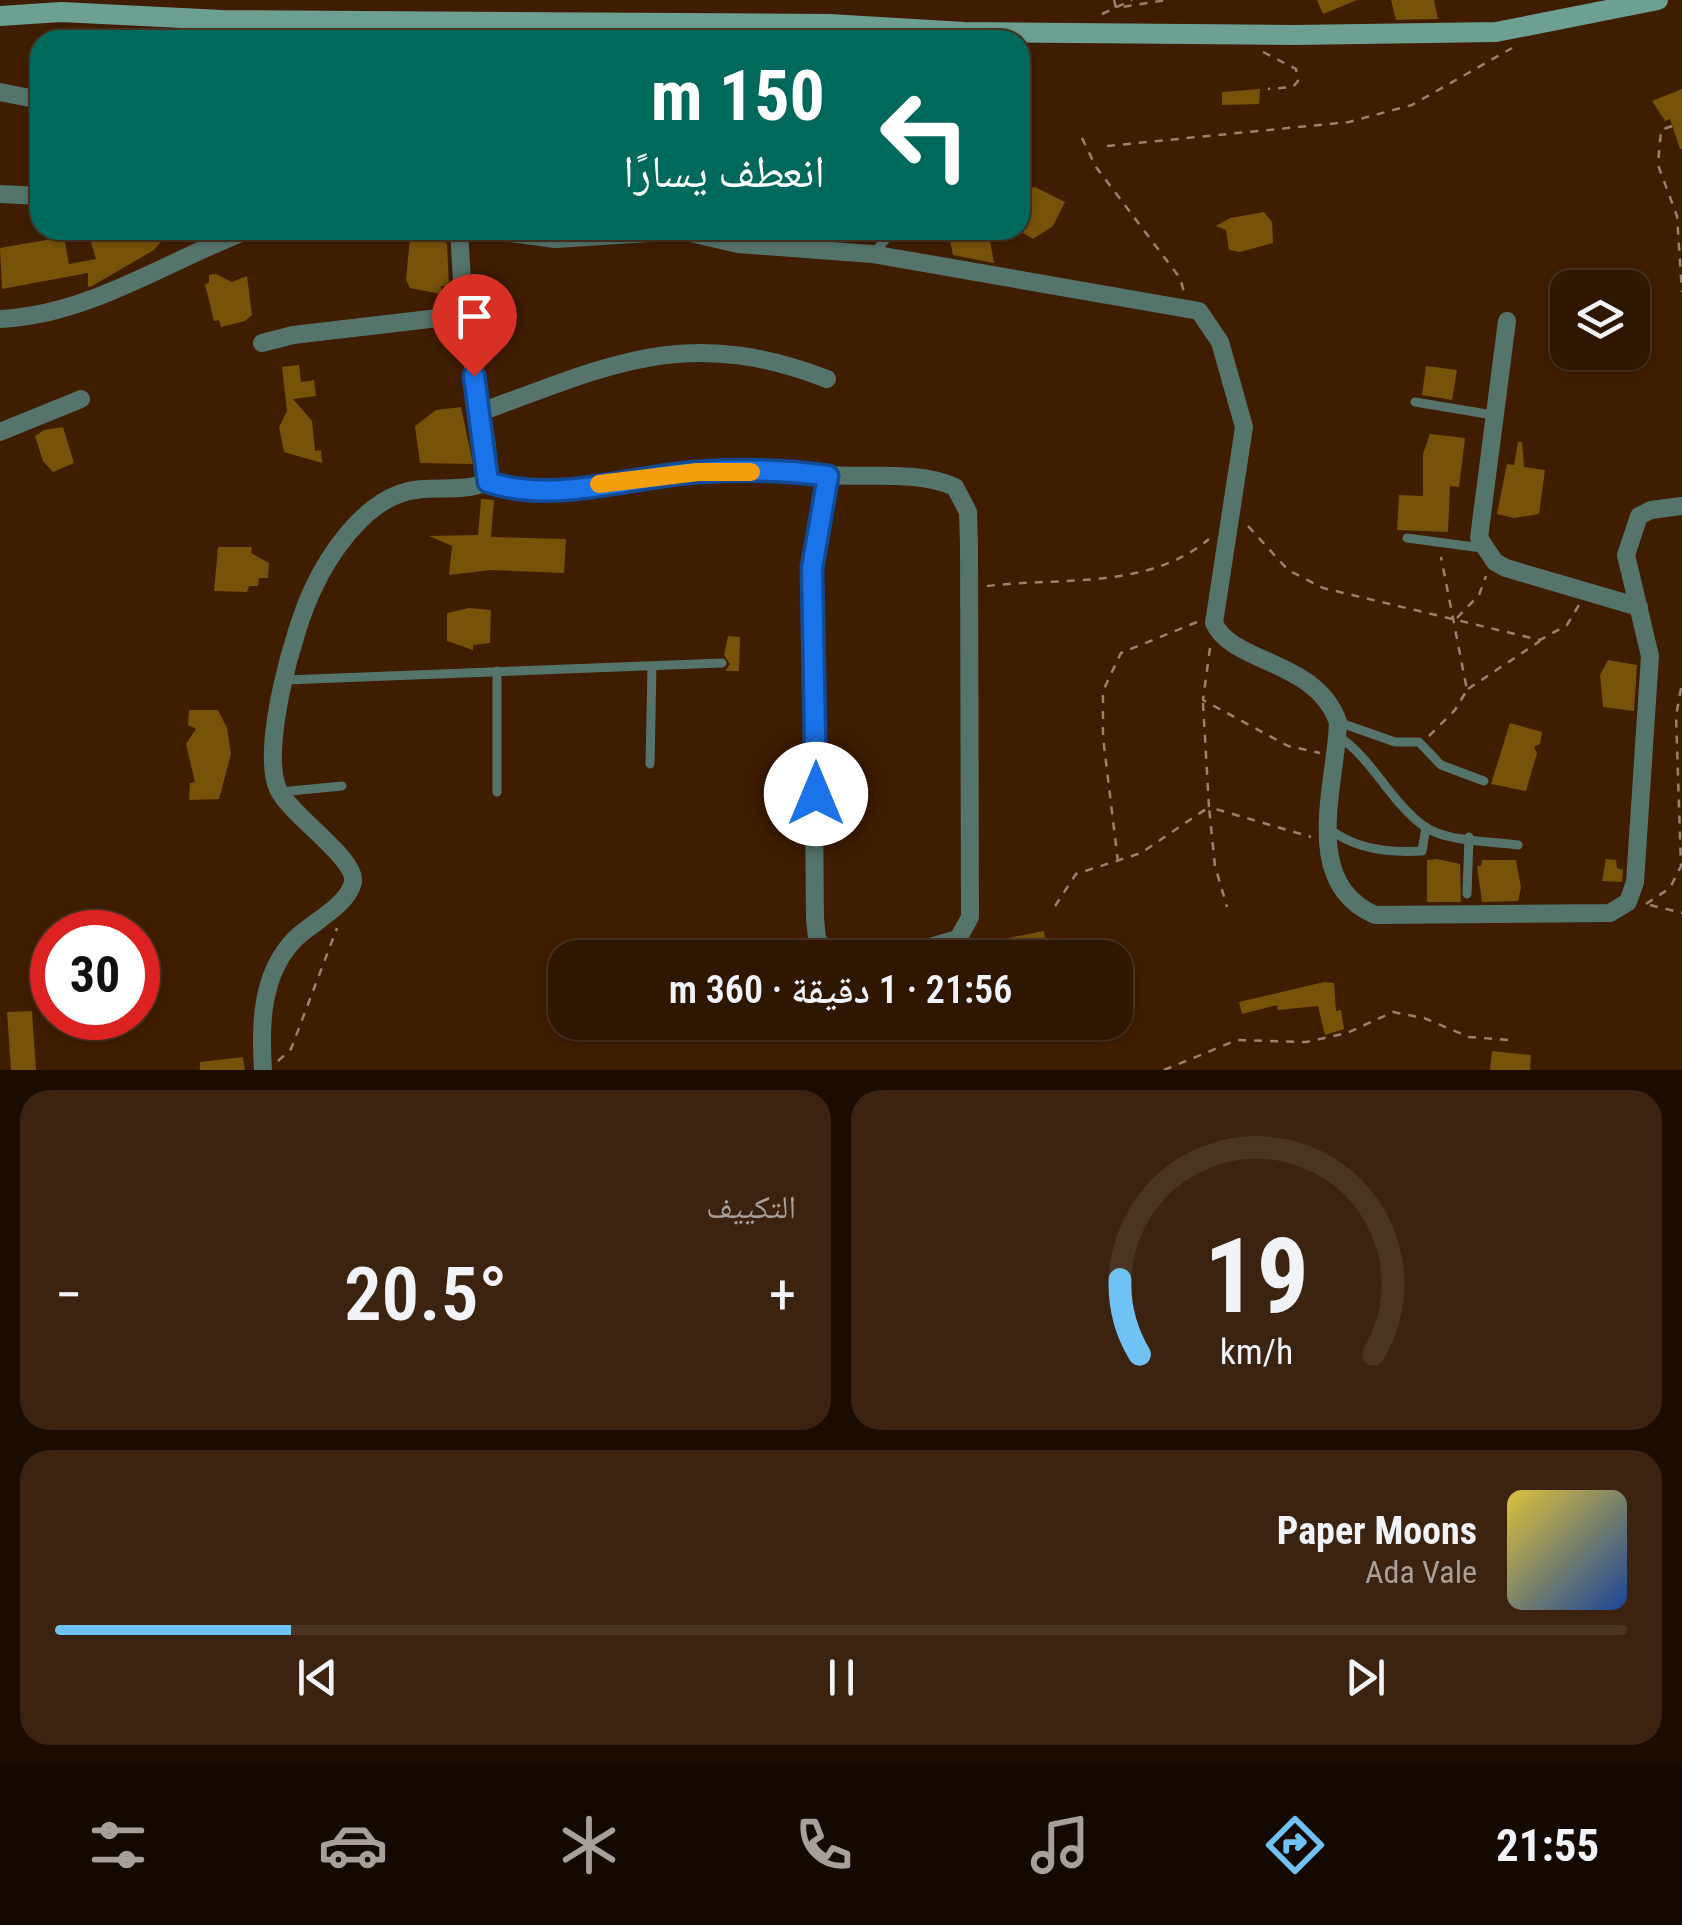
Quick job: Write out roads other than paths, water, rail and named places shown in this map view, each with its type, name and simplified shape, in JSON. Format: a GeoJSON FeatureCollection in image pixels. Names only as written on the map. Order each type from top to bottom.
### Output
{"type":"FeatureCollection","features":[{"type":"Feature","properties":{"kind":"street"},"geometry":{"type":"LineString","coordinates":[[1030,33],[1496,32],[1658,0]]}},
{"type":"Feature","properties":{"kind":"street"},"geometry":{"type":"LineString","coordinates":[[0,16],[61,12],[222,20],[810,24],[926,30]]}},
{"type":"Feature","properties":{"kind":"street"},"geometry":{"type":"LineString","coordinates":[[0,92],[30,98]]}},
{"type":"Feature","properties":{"kind":"street"},"geometry":{"type":"LineString","coordinates":[[0,194],[30,196]]}},
{"type":"Feature","properties":{"kind":"street"},"geometry":{"type":"LineString","coordinates":[[0,319],[38,317],[115,292],[224,240]]}},
{"type":"Feature","properties":{"kind":"street"},"geometry":{"type":"LineString","coordinates":[[460,240],[464,315],[481,412],[488,482]]}},
{"type":"Feature","properties":{"kind":"street"},"geometry":{"type":"LineString","coordinates":[[721,240],[872,254],[1146,304],[1190,307],[1211,323],[1240,403],[1243,453],[1214,623],[1230,641],[1313,685],[1326,698],[1337,736],[1328,836],[1345,897],[1375,914],[1610,913],[1628,902],[1635,882],[1650,656],[1626,555],[1630,534],[1640,516],[1651,510],[1682,506]]}},
{"type":"Feature","properties":{"kind":"street"},"geometry":{"type":"LineString","coordinates":[[262,344],[328,330],[464,315]]}},
{"type":"Feature","properties":{"kind":"street"},"geometry":{"type":"LineString","coordinates":[[1507,321],[1479,538],[1488,555],[1639,607]]}},
{"type":"Feature","properties":{"kind":"street"},"geometry":{"type":"LineString","coordinates":[[481,412],[610,364],[652,356],[741,353],[772,358],[827,379]]}},
{"type":"Feature","properties":{"kind":"street"},"geometry":{"type":"LineString","coordinates":[[0,432],[81,399]]}},
{"type":"Feature","properties":{"kind":"street"},"geometry":{"type":"LineString","coordinates":[[266,1070],[263,1011],[279,959],[294,940],[349,892],[353,881],[349,866],[294,814],[280,792],[273,770],[273,744],[286,680],[313,588],[359,522],[399,494],[462,489],[488,482],[507,488],[568,488],[698,472],[927,479],[955,487],[968,512],[970,917],[955,940]]}},
{"type":"Feature","properties":{"kind":"street"},"geometry":{"type":"LineString","coordinates":[[817,940],[812,568],[828,476]]}},
{"type":"Feature","properties":{"kind":"lane"},"geometry":{"type":"LineString","coordinates":[[872,254],[885,240]]}},
{"type":"Feature","properties":{"kind":"lane"},"geometry":{"type":"LineString","coordinates":[[1415,402],[1493,415]]}},
{"type":"Feature","properties":{"kind":"lane"},"geometry":{"type":"LineString","coordinates":[[1407,538],[1488,555]]}},
{"type":"Feature","properties":{"kind":"lane"},"geometry":{"type":"LineString","coordinates":[[286,680],[722,663]]}},
{"type":"Feature","properties":{"kind":"lane"},"geometry":{"type":"LineString","coordinates":[[650,764],[652,666]]}},
{"type":"Feature","properties":{"kind":"lane"},"geometry":{"type":"LineString","coordinates":[[497,671],[497,792]]}},
{"type":"Feature","properties":{"kind":"lane"},"geometry":{"type":"LineString","coordinates":[[1337,736],[1419,742],[1441,765],[1484,781]]}},
{"type":"Feature","properties":{"kind":"lane"},"geometry":{"type":"LineString","coordinates":[[1337,736],[1356,748],[1426,827],[1518,845]]}},
{"type":"Feature","properties":{"kind":"lane"},"geometry":{"type":"LineString","coordinates":[[280,792],[342,786]]}},
{"type":"Feature","properties":{"kind":"lane"},"geometry":{"type":"LineString","coordinates":[[1328,836],[1402,852],[1422,851],[1426,827]]}},
{"type":"Feature","properties":{"kind":"lane"},"geometry":{"type":"LineString","coordinates":[[1467,894],[1469,837]]}}]}
